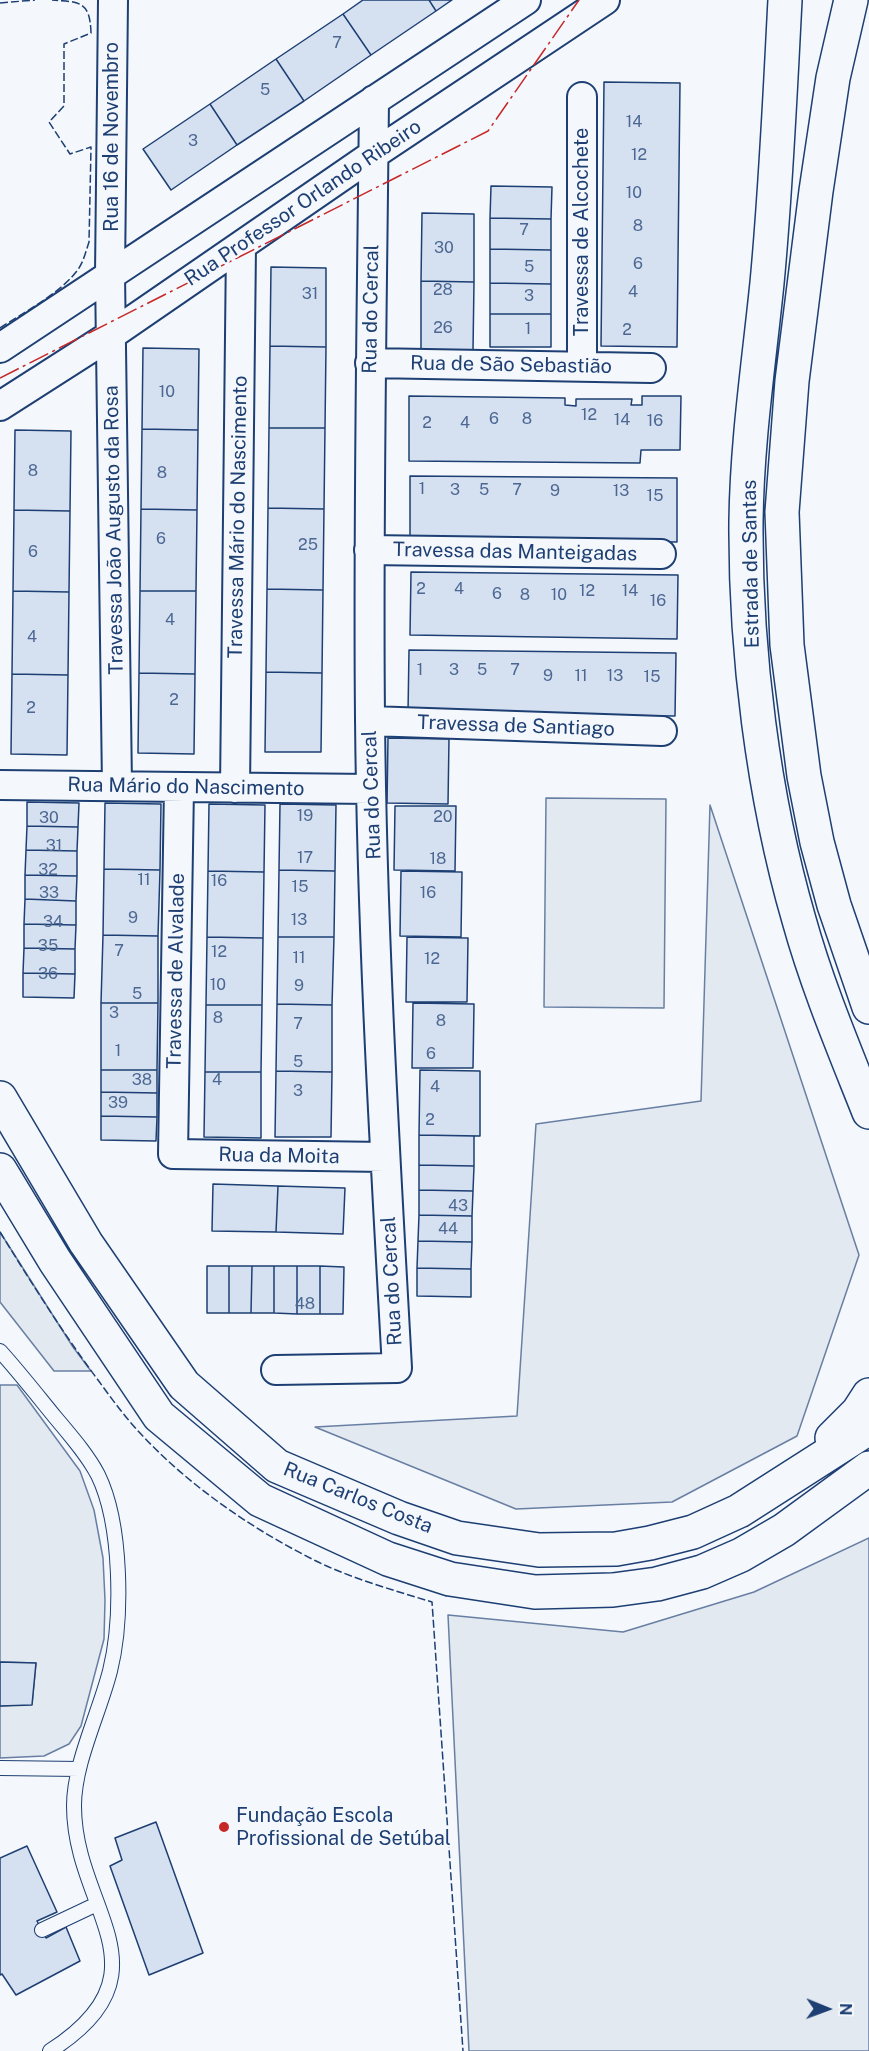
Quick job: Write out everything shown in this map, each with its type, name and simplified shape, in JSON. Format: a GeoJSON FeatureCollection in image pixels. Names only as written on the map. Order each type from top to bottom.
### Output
{"type":"FeatureCollection","features":[{"type":"Feature","properties":{"kind":"main road"},"geometry":{"type":"LineString","coordinates":[[759,0],[783,36]]}},
{"type":"Feature","properties":{"kind":"main road","name":"Estrada de Santas"},"geometry":{"type":"LineString","coordinates":[[785,0],[776,182],[752,423],[746,521],[750,631],[759,729],[777,831],[799,920],[827,1005],[865,1101],[869,1129]]}},
{"type":"Feature","properties":{"kind":"main road","name":"Estrada de Santas"},"geometry":{"type":"LineString","coordinates":[[851,0],[833,78],[816,191],[792,381],[782,512],[787,645],[804,776],[834,905],[869,1007]]}},
{"type":"Feature","properties":{"kind":"main road","name":"Rua Carlos Costa"},"geometry":{"type":"LineString","coordinates":[[0,1098],[86,1243],[184,1385],[277,1466],[399,1518],[457,1538],[539,1550],[616,1549],[651,1543],[693,1532],[739,1511],[869,1428]]}},
{"type":"Feature","properties":{"kind":"main road","name":"Rua Carlos Costa"},"geometry":{"type":"LineString","coordinates":[[0,1170],[55,1261],[159,1416],[260,1500],[388,1559],[450,1579],[535,1592],[613,1590],[657,1584],[702,1572],[741,1555],[784,1530],[869,1468]]}},
{"type":"Feature","properties":{"kind":"main road"},"geometry":{"type":"LineString","coordinates":[[793,1478],[858,1412],[869,1395]]}},
{"type":"Feature","properties":{"kind":"main road"},"geometry":{"type":"LineString","coordinates":[[784,1530],[869,1495]]}},
{"type":"Feature","properties":{"kind":"street","name":"Rua 16 de Novembro"},"geometry":{"type":"LineString","coordinates":[[110,274],[113,0]]}},
{"type":"Feature","properties":{"kind":"street"},"geometry":{"type":"LineString","coordinates":[[0,348],[526,0]]}},
{"type":"Feature","properties":{"kind":"street","name":"Rua Professor Orlando Ribeiro"},"geometry":{"type":"LineString","coordinates":[[0,406],[111,335],[374,154],[605,0]]}},
{"type":"Feature","properties":{"kind":"street","name":"Travessa de Alcochete"},"geometry":{"type":"LineString","coordinates":[[582,97],[582,366]]}},
{"type":"Feature","properties":{"kind":"street","name":"Rua do Cercal"},"geometry":{"type":"LineString","coordinates":[[276,1370],[397,1368],[385,1157],[371,789],[369,550],[374,100]]}},
{"type":"Feature","properties":{"kind":"street","name":"Travessa Mário do Nascimento"},"geometry":{"type":"LineString","coordinates":[[235,788],[242,246]]}},
{"type":"Feature","properties":{"kind":"street","name":"Travessa João Augusto da Rosa"},"geometry":{"type":"LineString","coordinates":[[110,274],[117,786]]}},
{"type":"Feature","properties":{"kind":"street","name":"Rua de São Sebastião"},"geometry":{"type":"LineString","coordinates":[[370,363],[651,368]]}},
{"type":"Feature","properties":{"kind":"street","name":"Travessa das Manteigadas"},"geometry":{"type":"LineString","coordinates":[[369,550],[661,554]]}},
{"type":"Feature","properties":{"kind":"street","name":"Travessa de Santiago"},"geometry":{"type":"LineString","coordinates":[[370,721],[662,731]]}},
{"type":"Feature","properties":{"kind":"street","name":"Rua Mário do Nascimento"},"geometry":{"type":"LineString","coordinates":[[0,785],[371,789]]}},
{"type":"Feature","properties":{"kind":"street","name":"Travessa de Alvalade"},"geometry":{"type":"LineString","coordinates":[[174,1154],[179,787]]}},
{"type":"Feature","properties":{"kind":"street","name":"Rua da Moita"},"geometry":{"type":"LineString","coordinates":[[174,1154],[385,1157]]}},
{"type":"Feature","properties":{"kind":"lane"},"geometry":{"type":"LineString","coordinates":[[0,1351],[88,1459],[98,1476],[111,1518],[118,1575],[117,1635],[101,1702],[79,1769],[75,1786],[74,1808],[76,1836],[113,1954],[113,1968],[101,2004],[88,2022],[50,2051]]}},
{"type":"Feature","properties":{"kind":"lane"},"geometry":{"type":"LineString","coordinates":[[0,1768],[79,1769]]}},
{"type":"Feature","properties":{"kind":"lane"},"geometry":{"type":"LineString","coordinates":[[42,1930],[97,1904]]}},
{"type":"Feature","properties":{"kind":"shaded area"},"geometry":{"type":"Polygon","coordinates":[[[546,798],[666,799],[664,1008],[544,1007],[546,798]]]}},
{"type":"Feature","properties":{"kind":"shaded area"},"geometry":{"type":"Polygon","coordinates":[[[710,805],[859,1255],[797,1436],[672,1502],[516,1509],[315,1427],[517,1416],[536,1124],[701,1101],[710,805]]]}},
{"type":"Feature","properties":{"kind":"shaded area"},"geometry":{"type":"Polygon","coordinates":[[[0,1232],[73,1347],[91,1371],[54,1371],[0,1302],[0,1232]]]}},
{"type":"Feature","properties":{"kind":"shaded area"},"geometry":{"type":"Polygon","coordinates":[[[0,1385],[17,1385],[80,1471],[94,1510],[103,1558],[104,1639],[81,1726],[69,1744],[44,1756],[0,1758],[0,1706],[32,1704],[36,1663],[0,1662],[0,1385]]]}},
{"type":"Feature","properties":{"kind":"shaded area"},"geometry":{"type":"Polygon","coordinates":[[[869,1538],[869,2051],[469,2051],[448,1615],[623,1632],[754,1592],[869,1538]]]}},
{"type":"Feature","properties":{"kind":"building"},"geometry":{"type":"Polygon","coordinates":[[[363,0],[429,0],[436,11],[371,55],[343,14],[363,0]]]}},
{"type":"Feature","properties":{"kind":"building"},"geometry":{"type":"Polygon","coordinates":[[[429,0],[452,0],[436,11],[429,0]]]}},
{"type":"Feature","properties":{"kind":"building"},"geometry":{"type":"Polygon","coordinates":[[[343,14],[371,55],[304,101],[276,59],[343,14]]]}},
{"type":"Feature","properties":{"kind":"building"},"geometry":{"type":"Polygon","coordinates":[[[276,59],[304,101],[237,145],[210,104],[276,59]]]}},
{"type":"Feature","properties":{"kind":"building"},"geometry":{"type":"Polygon","coordinates":[[[604,82],[680,83],[677,347],[601,346],[604,82]]]}},
{"type":"Feature","properties":{"kind":"building"},"geometry":{"type":"Polygon","coordinates":[[[210,104],[237,145],[171,190],[143,149],[210,104]]]}},
{"type":"Feature","properties":{"kind":"building"},"geometry":{"type":"Polygon","coordinates":[[[491,186],[552,187],[551,219],[490,218],[491,186]]]}},
{"type":"Feature","properties":{"kind":"building"},"geometry":{"type":"Polygon","coordinates":[[[422,213],[474,214],[474,282],[421,281],[422,213]]]}},
{"type":"Feature","properties":{"kind":"building"},"geometry":{"type":"Polygon","coordinates":[[[490,218],[551,219],[551,250],[490,249],[490,218]]]}},
{"type":"Feature","properties":{"kind":"building"},"geometry":{"type":"Polygon","coordinates":[[[490,249],[551,250],[551,284],[490,283],[490,249]]]}},
{"type":"Feature","properties":{"kind":"building"},"geometry":{"type":"Polygon","coordinates":[[[271,267],[326,268],[326,347],[270,346],[271,267]]]}},
{"type":"Feature","properties":{"kind":"building"},"geometry":{"type":"Polygon","coordinates":[[[421,281],[474,282],[473,350],[421,350],[421,281]]]}},
{"type":"Feature","properties":{"kind":"building"},"geometry":{"type":"Polygon","coordinates":[[[490,283],[551,284],[551,314],[490,314],[490,283]]]}},
{"type":"Feature","properties":{"kind":"building"},"geometry":{"type":"Polygon","coordinates":[[[490,314],[551,314],[551,347],[490,347],[490,314]]]}},
{"type":"Feature","properties":{"kind":"building"},"geometry":{"type":"Polygon","coordinates":[[[270,346],[326,347],[325,428],[269,428],[270,346]]]}},
{"type":"Feature","properties":{"kind":"building"},"geometry":{"type":"Polygon","coordinates":[[[143,348],[199,349],[198,430],[142,429],[143,348]]]}},
{"type":"Feature","properties":{"kind":"building"},"geometry":{"type":"Polygon","coordinates":[[[409,396],[565,398],[565,405],[576,406],[576,399],[632,399],[631,405],[642,405],[642,396],[681,396],[680,450],[641,450],[640,463],[409,461],[409,396]]]}},
{"type":"Feature","properties":{"kind":"building"},"geometry":{"type":"Polygon","coordinates":[[[269,428],[325,428],[324,509],[268,508],[269,428]]]}},
{"type":"Feature","properties":{"kind":"building"},"geometry":{"type":"Polygon","coordinates":[[[142,429],[198,430],[197,510],[141,509],[142,429]]]}},
{"type":"Feature","properties":{"kind":"building"},"geometry":{"type":"Polygon","coordinates":[[[15,430],[71,431],[70,511],[14,510],[15,430]]]}},
{"type":"Feature","properties":{"kind":"building"},"geometry":{"type":"Polygon","coordinates":[[[410,476],[677,478],[677,542],[410,539],[410,476]]]}},
{"type":"Feature","properties":{"kind":"building"},"geometry":{"type":"Polygon","coordinates":[[[268,508],[324,509],[323,590],[267,589],[268,508]]]}},
{"type":"Feature","properties":{"kind":"building"},"geometry":{"type":"Polygon","coordinates":[[[141,509],[197,510],[196,591],[140,591],[141,509]]]}},
{"type":"Feature","properties":{"kind":"building"},"geometry":{"type":"Polygon","coordinates":[[[14,510],[70,511],[69,592],[13,591],[14,510]]]}},
{"type":"Feature","properties":{"kind":"building"},"geometry":{"type":"Polygon","coordinates":[[[411,572],[678,575],[677,639],[410,635],[411,572]]]}},
{"type":"Feature","properties":{"kind":"building"},"geometry":{"type":"Polygon","coordinates":[[[267,589],[323,590],[322,673],[266,672],[267,589]]]}},
{"type":"Feature","properties":{"kind":"building"},"geometry":{"type":"Polygon","coordinates":[[[13,591],[69,592],[68,675],[12,674],[13,591]]]}},
{"type":"Feature","properties":{"kind":"building"},"geometry":{"type":"Polygon","coordinates":[[[140,591],[196,591],[195,674],[139,673],[140,591]]]}},
{"type":"Feature","properties":{"kind":"building"},"geometry":{"type":"Polygon","coordinates":[[[409,650],[676,653],[675,716],[408,713],[409,650]]]}},
{"type":"Feature","properties":{"kind":"building"},"geometry":{"type":"Polygon","coordinates":[[[266,672],[322,673],[321,752],[265,752],[266,672]]]}},
{"type":"Feature","properties":{"kind":"building"},"geometry":{"type":"Polygon","coordinates":[[[139,673],[195,674],[194,754],[138,753],[139,673]]]}},
{"type":"Feature","properties":{"kind":"building"},"geometry":{"type":"Polygon","coordinates":[[[12,674],[68,675],[67,755],[11,754],[12,674]]]}},
{"type":"Feature","properties":{"kind":"building"},"geometry":{"type":"Polygon","coordinates":[[[388,738],[449,739],[448,804],[387,803],[388,738]]]}},
{"type":"Feature","properties":{"kind":"building"},"geometry":{"type":"Polygon","coordinates":[[[27,802],[79,803],[78,827],[27,826],[27,802]]]}},
{"type":"Feature","properties":{"kind":"building"},"geometry":{"type":"Polygon","coordinates":[[[105,803],[161,804],[160,870],[104,869],[105,803]]]}},
{"type":"Feature","properties":{"kind":"building"},"geometry":{"type":"Polygon","coordinates":[[[209,804],[265,805],[264,872],[208,871],[209,804]]]}},
{"type":"Feature","properties":{"kind":"building"},"geometry":{"type":"Polygon","coordinates":[[[280,804],[336,805],[335,871],[279,870],[280,804]]]}},
{"type":"Feature","properties":{"kind":"building"},"geometry":{"type":"Polygon","coordinates":[[[395,806],[456,806],[455,871],[394,870],[395,806]]]}},
{"type":"Feature","properties":{"kind":"building"},"geometry":{"type":"Polygon","coordinates":[[[27,826],[78,827],[77,851],[26,850],[27,826]]]}},
{"type":"Feature","properties":{"kind":"building"},"geometry":{"type":"Polygon","coordinates":[[[26,850],[77,851],[77,876],[25,875],[26,850]]]}},
{"type":"Feature","properties":{"kind":"building"},"geometry":{"type":"Polygon","coordinates":[[[104,869],[160,870],[158,936],[103,935],[104,869]]]}},
{"type":"Feature","properties":{"kind":"building"},"geometry":{"type":"Polygon","coordinates":[[[279,870],[335,871],[334,937],[278,937],[279,870]]]}},
{"type":"Feature","properties":{"kind":"building"},"geometry":{"type":"Polygon","coordinates":[[[208,871],[264,872],[263,938],[207,937],[208,871]]]}},
{"type":"Feature","properties":{"kind":"building"},"geometry":{"type":"Polygon","coordinates":[[[401,871],[462,872],[461,937],[400,936],[401,871]]]}},
{"type":"Feature","properties":{"kind":"building"},"geometry":{"type":"Polygon","coordinates":[[[25,875],[77,876],[76,901],[25,899],[25,875]]]}},
{"type":"Feature","properties":{"kind":"building"},"geometry":{"type":"Polygon","coordinates":[[[25,899],[76,901],[76,925],[24,924],[25,899]]]}},
{"type":"Feature","properties":{"kind":"building"},"geometry":{"type":"Polygon","coordinates":[[[24,924],[76,925],[75,949],[24,948],[24,924]]]}},
{"type":"Feature","properties":{"kind":"building"},"geometry":{"type":"Polygon","coordinates":[[[103,935],[158,936],[158,1003],[101,1003],[103,935]]]}},
{"type":"Feature","properties":{"kind":"building"},"geometry":{"type":"Polygon","coordinates":[[[207,937],[263,938],[262,1005],[206,1005],[207,937]]]}},
{"type":"Feature","properties":{"kind":"building"},"geometry":{"type":"Polygon","coordinates":[[[278,937],[334,937],[332,1005],[277,1004],[278,937]]]}},
{"type":"Feature","properties":{"kind":"building"},"geometry":{"type":"Polygon","coordinates":[[[407,937],[468,938],[467,1002],[406,1002],[407,937]]]}},
{"type":"Feature","properties":{"kind":"building"},"geometry":{"type":"Polygon","coordinates":[[[24,948],[75,949],[75,974],[23,973],[24,948]]]}},
{"type":"Feature","properties":{"kind":"building"},"geometry":{"type":"Polygon","coordinates":[[[23,973],[75,974],[74,998],[23,997],[23,973]]]}},
{"type":"Feature","properties":{"kind":"building"},"geometry":{"type":"Polygon","coordinates":[[[101,1003],[158,1003],[157,1070],[101,1070],[101,1003]]]}},
{"type":"Feature","properties":{"kind":"building"},"geometry":{"type":"Polygon","coordinates":[[[413,1003],[474,1004],[473,1068],[412,1068],[413,1003]]]}},
{"type":"Feature","properties":{"kind":"building"},"geometry":{"type":"Polygon","coordinates":[[[277,1004],[332,1005],[332,1072],[276,1071],[277,1004]]]}},
{"type":"Feature","properties":{"kind":"building"},"geometry":{"type":"Polygon","coordinates":[[[206,1005],[262,1005],[261,1072],[205,1072],[206,1005]]]}},
{"type":"Feature","properties":{"kind":"building"},"geometry":{"type":"Polygon","coordinates":[[[101,1070],[157,1070],[157,1093],[101,1092],[101,1070]]]}},
{"type":"Feature","properties":{"kind":"building"},"geometry":{"type":"Polygon","coordinates":[[[420,1070],[480,1071],[480,1136],[419,1135],[420,1070]]]}},
{"type":"Feature","properties":{"kind":"building"},"geometry":{"type":"Polygon","coordinates":[[[276,1071],[332,1072],[331,1137],[275,1137],[276,1071]]]}},
{"type":"Feature","properties":{"kind":"building"},"geometry":{"type":"Polygon","coordinates":[[[205,1072],[261,1072],[261,1138],[204,1137],[205,1072]]]}},
{"type":"Feature","properties":{"kind":"building"},"geometry":{"type":"Polygon","coordinates":[[[101,1092],[157,1093],[157,1117],[101,1116],[101,1092]]]}},
{"type":"Feature","properties":{"kind":"building"},"geometry":{"type":"Polygon","coordinates":[[[101,1116],[157,1117],[156,1141],[101,1140],[101,1116]]]}},
{"type":"Feature","properties":{"kind":"building"},"geometry":{"type":"Polygon","coordinates":[[[419,1135],[474,1136],[474,1166],[419,1165],[419,1135]]]}},
{"type":"Feature","properties":{"kind":"building"},"geometry":{"type":"Polygon","coordinates":[[[419,1165],[474,1166],[473,1191],[419,1190],[419,1165]]]}},
{"type":"Feature","properties":{"kind":"building"},"geometry":{"type":"Polygon","coordinates":[[[213,1184],[278,1186],[276,1232],[212,1231],[213,1184]]]}},
{"type":"Feature","properties":{"kind":"building"},"geometry":{"type":"Polygon","coordinates":[[[278,1186],[345,1188],[343,1234],[276,1232],[278,1186]]]}},
{"type":"Feature","properties":{"kind":"building"},"geometry":{"type":"Polygon","coordinates":[[[419,1190],[473,1191],[472,1216],[419,1215],[419,1190]]]}},
{"type":"Feature","properties":{"kind":"building"},"geometry":{"type":"Polygon","coordinates":[[[419,1215],[472,1216],[472,1242],[418,1241],[419,1215]]]}},
{"type":"Feature","properties":{"kind":"building"},"geometry":{"type":"Polygon","coordinates":[[[418,1241],[472,1242],[471,1269],[417,1268],[418,1241]]]}},
{"type":"Feature","properties":{"kind":"building"},"geometry":{"type":"Polygon","coordinates":[[[207,1266],[229,1266],[229,1313],[207,1313],[207,1266]]]}},
{"type":"Feature","properties":{"kind":"building"},"geometry":{"type":"Polygon","coordinates":[[[229,1266],[252,1266],[251,1313],[229,1313],[229,1266]]]}},
{"type":"Feature","properties":{"kind":"building"},"geometry":{"type":"Polygon","coordinates":[[[252,1266],[274,1266],[274,1313],[251,1313],[252,1266]]]}},
{"type":"Feature","properties":{"kind":"building"},"geometry":{"type":"Polygon","coordinates":[[[274,1266],[297,1266],[297,1314],[274,1313],[274,1266]]]}},
{"type":"Feature","properties":{"kind":"building"},"geometry":{"type":"Polygon","coordinates":[[[297,1266],[320,1266],[320,1314],[297,1314],[297,1266]]]}},
{"type":"Feature","properties":{"kind":"building"},"geometry":{"type":"Polygon","coordinates":[[[320,1266],[344,1267],[343,1314],[320,1314],[320,1266]]]}},
{"type":"Feature","properties":{"kind":"building"},"geometry":{"type":"Polygon","coordinates":[[[417,1268],[471,1269],[471,1297],[417,1296],[417,1268]]]}},
{"type":"Feature","properties":{"kind":"building"},"geometry":{"type":"Polygon","coordinates":[[[0,1662],[36,1663],[32,1705],[0,1706],[0,1662]]]}},
{"type":"Feature","properties":{"kind":"building"},"geometry":{"type":"Polygon","coordinates":[[[156,1822],[203,1953],[149,1975],[110,1866],[122,1860],[115,1838],[156,1822]]]}},
{"type":"Feature","properties":{"kind":"building"},"geometry":{"type":"Polygon","coordinates":[[[27,1846],[57,1912],[37,1921],[46,1938],[66,1927],[80,1961],[16,1995],[2,1974],[0,1975],[0,1858],[27,1846]]]}},
{"type":"Feature","properties":{"kind":"fence"},"geometry":{"type":"LineString","coordinates":[[0,3],[35,0]]}},
{"type":"Feature","properties":{"kind":"fence"},"geometry":{"type":"LineString","coordinates":[[0,328],[42,301],[72,277],[84,259],[89,242],[91,147],[70,154],[49,122],[64,106],[64,44],[91,33],[90,22],[86,9],[82,5],[52,0]]}},
{"type":"Feature","properties":{"kind":"fence"},"geometry":{"type":"LineString","coordinates":[[0,1232],[59,1325],[113,1400],[140,1433],[179,1471],[222,1505],[268,1535],[316,1561],[359,1579],[432,1602],[463,2051]]}},
{"type":"Feature","properties":{"kind":"power"},"geometry":{"type":"LineString","coordinates":[[0,378],[488,131],[579,0]]}},
{"type":"Feature","properties":{"kind":"place","name":"Fundação Escola Profissional de Setúbal"},"geometry":{"type":"Point","coordinates":[224,1827]}}]}
